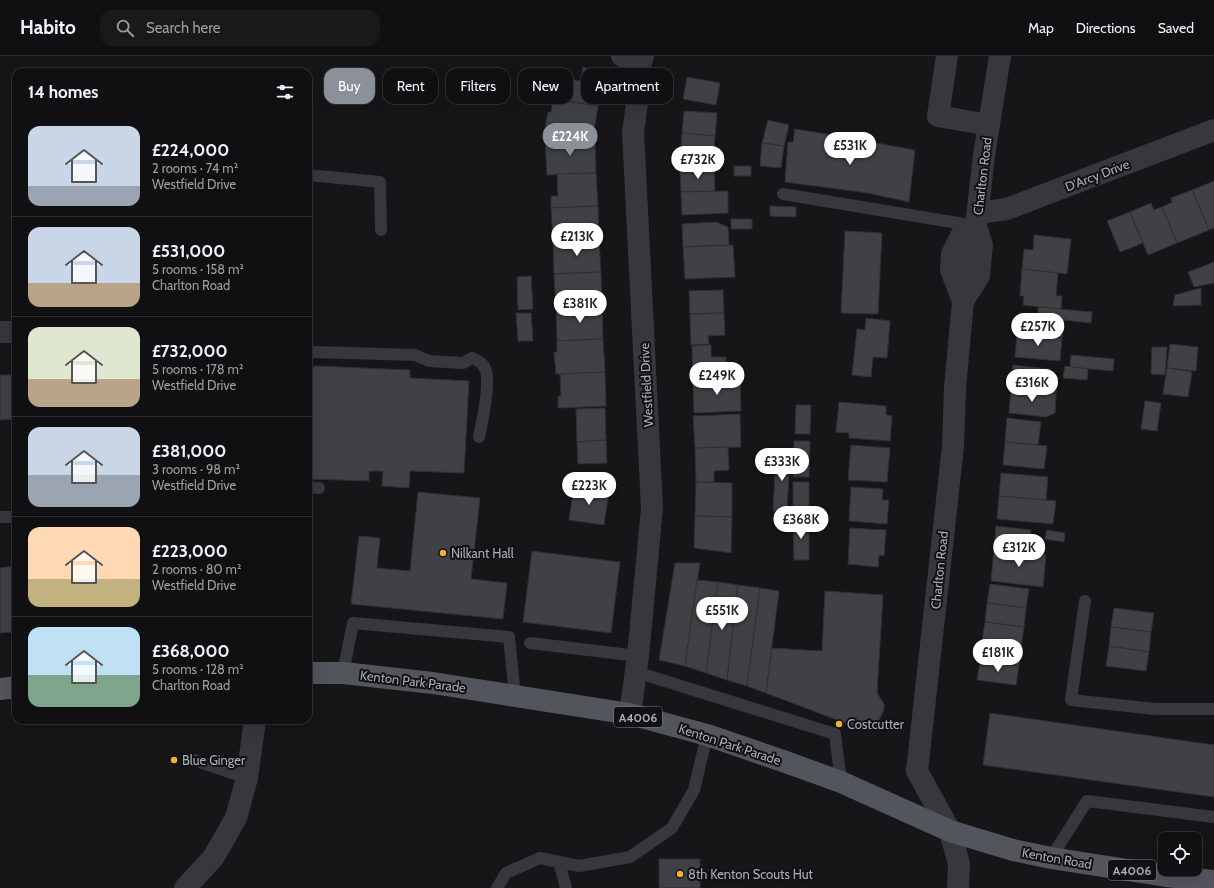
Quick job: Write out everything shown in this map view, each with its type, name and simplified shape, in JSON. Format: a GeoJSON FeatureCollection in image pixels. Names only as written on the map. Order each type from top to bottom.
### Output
{"type":"FeatureCollection","features":[{"type":"Feature","properties":{"kind":"main road","name":"Kenton Park Parade"},"geometry":{"type":"LineString","coordinates":[[312,673],[343,673],[433,683],[630,714],[707,735],[841,782],[950,830]]}},
{"type":"Feature","properties":{"kind":"main road"},"geometry":{"type":"LineString","coordinates":[[0,689],[12,688]]}},
{"type":"Feature","properties":{"kind":"main road","name":"Kenton Road"},"geometry":{"type":"LineString","coordinates":[[950,830],[1013,850],[1051,858],[1166,876],[1214,881]]}},
{"type":"Feature","properties":{"kind":"street","name":"Charlton Road"},"geometry":{"type":"LineString","coordinates":[[947,56],[938,116],[989,125]]}},
{"type":"Feature","properties":{"kind":"street","name":"Charlton Road"},"geometry":{"type":"LineString","coordinates":[[963,301],[979,276],[982,245],[977,220],[984,155],[1000,56]]}},
{"type":"Feature","properties":{"kind":"street","name":"Westfield Drive"},"geometry":{"type":"LineString","coordinates":[[630,714],[637,664],[652,508],[633,132],[641,76],[635,60]]}},
{"type":"Feature","properties":{"kind":"street","name":"D'Arcy Drive"},"geometry":{"type":"LineString","coordinates":[[977,220],[1214,126]]}},
{"type":"Feature","properties":{"kind":"street","name":"Charlton Road"},"geometry":{"type":"LineString","coordinates":[[958,888],[959,864],[950,830],[917,771],[953,446],[955,388],[963,301],[951,270],[952,254],[961,236],[977,220]]}},
{"type":"Feature","properties":{"kind":"street"},"geometry":{"type":"LineString","coordinates":[[0,332],[12,332]]}},
{"type":"Feature","properties":{"kind":"street"},"geometry":{"type":"LineString","coordinates":[[185,888],[213,858],[236,818],[247,778],[254,724]]}},
{"type":"Feature","properties":{"kind":"lane"},"geometry":{"type":"LineString","coordinates":[[312,175],[380,182],[381,230]]}},
{"type":"Feature","properties":{"kind":"lane"},"geometry":{"type":"LineString","coordinates":[[784,194],[977,220]]}},
{"type":"Feature","properties":{"kind":"lane"},"geometry":{"type":"LineString","coordinates":[[312,353],[415,355],[429,361],[463,364],[472,358],[475,359],[481,363],[486,370],[487,377],[484,414],[479,437]]}},
{"type":"Feature","properties":{"kind":"lane"},"geometry":{"type":"LineString","coordinates":[[0,517],[12,517]]}},
{"type":"Feature","properties":{"kind":"lane"},"geometry":{"type":"LineString","coordinates":[[1085,602],[1071,700],[1155,709],[1214,709]]}},
{"type":"Feature","properties":{"kind":"lane"},"geometry":{"type":"LineString","coordinates":[[343,673],[353,623],[510,637],[514,696]]}},
{"type":"Feature","properties":{"kind":"lane"},"geometry":{"type":"LineString","coordinates":[[530,643],[637,664],[835,734],[841,782]]}},
{"type":"Feature","properties":{"kind":"lane"},"geometry":{"type":"LineString","coordinates":[[497,888],[506,873],[540,858],[579,866],[630,857],[672,828],[694,790],[707,735]]}},
{"type":"Feature","properties":{"kind":"lane"},"geometry":{"type":"LineString","coordinates":[[194,760],[247,778]]}},
{"type":"Feature","properties":{"kind":"lane"},"geometry":{"type":"LineString","coordinates":[[1051,858],[1087,801],[1214,817]]}},
{"type":"Feature","properties":{"kind":"lane"},"geometry":{"type":"LineString","coordinates":[[559,862],[566,888]]}},
{"type":"Feature","properties":{"kind":"building"},"geometry":{"type":"Polygon","coordinates":[[[687,77],[720,83],[716,105],[683,99],[687,77]]]}},
{"type":"Feature","properties":{"kind":"building"},"geometry":{"type":"Polygon","coordinates":[[[573,80],[581,81],[581,103],[573,102],[573,80]]]}},
{"type":"Feature","properties":{"kind":"building"},"geometry":{"type":"Polygon","coordinates":[[[573,102],[598,106],[593,137],[581,135],[580,139],[544,133],[548,112],[551,112],[552,104],[573,104],[573,102]]]}},
{"type":"Feature","properties":{"kind":"building"},"geometry":{"type":"Polygon","coordinates":[[[585,104],[598,104],[598,106],[585,104]]]}},
{"type":"Feature","properties":{"kind":"building"},"geometry":{"type":"Polygon","coordinates":[[[684,111],[717,113],[715,136],[682,133],[684,111]]]}},
{"type":"Feature","properties":{"kind":"building"},"geometry":{"type":"Polygon","coordinates":[[[768,120],[789,125],[784,146],[762,143],[768,120]]]}},
{"type":"Feature","properties":{"kind":"building"},"geometry":{"type":"Polygon","coordinates":[[[795,129],[839,136],[837,145],[859,148],[860,140],[915,150],[909,202],[868,193],[785,182],[788,142],[793,142],[795,129]]]}},
{"type":"Feature","properties":{"kind":"building"},"geometry":{"type":"Polygon","coordinates":[[[682,133],[715,136],[713,159],[680,156],[682,133]]]}},
{"type":"Feature","properties":{"kind":"building"},"geometry":{"type":"Polygon","coordinates":[[[545,139],[595,140],[596,173],[547,175],[545,139]]]}},
{"type":"Feature","properties":{"kind":"building"},"geometry":{"type":"Polygon","coordinates":[[[762,143],[784,146],[781,168],[760,166],[762,143]]]}},
{"type":"Feature","properties":{"kind":"building"},"geometry":{"type":"Polygon","coordinates":[[[734,166],[751,166],[751,176],[734,176],[734,166]]]}},
{"type":"Feature","properties":{"kind":"building"},"geometry":{"type":"Polygon","coordinates":[[[714,168],[715,191],[681,192],[680,169],[714,168]]]}},
{"type":"Feature","properties":{"kind":"building"},"geometry":{"type":"Polygon","coordinates":[[[596,173],[598,206],[551,208],[551,196],[558,196],[557,174],[596,173]]]}},
{"type":"Feature","properties":{"kind":"building"},"geometry":{"type":"Polygon","coordinates":[[[1214,181],[1214,228],[1209,230],[1192,190],[1214,181]]]}},
{"type":"Feature","properties":{"kind":"building"},"geometry":{"type":"Polygon","coordinates":[[[1192,190],[1209,230],[1177,243],[1162,207],[1172,202],[1171,198],[1192,190]]]}},
{"type":"Feature","properties":{"kind":"building"},"geometry":{"type":"Polygon","coordinates":[[[728,191],[728,213],[682,215],[681,192],[728,191]]]}},
{"type":"Feature","properties":{"kind":"building"},"geometry":{"type":"Polygon","coordinates":[[[1151,203],[1154,210],[1162,207],[1177,243],[1148,255],[1130,212],[1151,203]]]}},
{"type":"Feature","properties":{"kind":"building"},"geometry":{"type":"Polygon","coordinates":[[[598,206],[599,239],[553,241],[551,208],[598,206]]]}},
{"type":"Feature","properties":{"kind":"building"},"geometry":{"type":"Polygon","coordinates":[[[770,206],[796,207],[796,217],[770,216],[770,206]]]}},
{"type":"Feature","properties":{"kind":"building"},"geometry":{"type":"Polygon","coordinates":[[[1130,212],[1143,243],[1120,252],[1107,221],[1130,212]]]}},
{"type":"Feature","properties":{"kind":"building"},"geometry":{"type":"Polygon","coordinates":[[[731,219],[752,219],[752,229],[731,229],[731,219]]]}},
{"type":"Feature","properties":{"kind":"building"},"geometry":{"type":"Polygon","coordinates":[[[716,222],[728,227],[729,245],[683,247],[682,224],[716,222]]]}},
{"type":"Feature","properties":{"kind":"building"},"geometry":{"type":"Polygon","coordinates":[[[845,231],[882,233],[878,314],[841,313],[845,231]]]}},
{"type":"Feature","properties":{"kind":"building"},"geometry":{"type":"Polygon","coordinates":[[[1034,235],[1071,239],[1067,274],[1022,269],[1024,249],[1033,250],[1034,235]]]}},
{"type":"Feature","properties":{"kind":"building"},"geometry":{"type":"Polygon","coordinates":[[[599,239],[601,272],[554,274],[553,241],[599,239]]]}},
{"type":"Feature","properties":{"kind":"building"},"geometry":{"type":"Polygon","coordinates":[[[733,245],[735,277],[685,279],[683,247],[733,245]]]}},
{"type":"Feature","properties":{"kind":"building"},"geometry":{"type":"Polygon","coordinates":[[[1214,262],[1214,283],[1194,287],[1188,272],[1214,262]]]}},
{"type":"Feature","properties":{"kind":"building"},"geometry":{"type":"Polygon","coordinates":[[[1022,269],[1058,273],[1056,296],[1062,296],[1061,309],[1023,305],[1024,296],[1020,296],[1022,269]]]}},
{"type":"Feature","properties":{"kind":"building"},"geometry":{"type":"Polygon","coordinates":[[[601,272],[602,306],[556,308],[554,274],[601,272]]]}},
{"type":"Feature","properties":{"kind":"building"},"geometry":{"type":"Polygon","coordinates":[[[531,276],[533,309],[518,310],[517,277],[531,276]]]}},
{"type":"Feature","properties":{"kind":"building"},"geometry":{"type":"Polygon","coordinates":[[[1201,288],[1201,305],[1173,306],[1175,295],[1201,288]]]}},
{"type":"Feature","properties":{"kind":"building"},"geometry":{"type":"Polygon","coordinates":[[[723,290],[724,313],[690,314],[689,291],[723,290]]]}},
{"type":"Feature","properties":{"kind":"building"},"geometry":{"type":"Polygon","coordinates":[[[602,306],[603,339],[557,341],[556,308],[602,306]]]}},
{"type":"Feature","properties":{"kind":"building"},"geometry":{"type":"Polygon","coordinates":[[[1038,307],[1092,312],[1091,323],[1064,320],[1062,338],[1017,333],[1019,313],[1038,315],[1038,307]]]}},
{"type":"Feature","properties":{"kind":"building"},"geometry":{"type":"Polygon","coordinates":[[[516,313],[531,313],[533,341],[518,341],[516,313]]]}},
{"type":"Feature","properties":{"kind":"building"},"geometry":{"type":"Polygon","coordinates":[[[724,313],[725,335],[708,336],[709,344],[691,345],[690,314],[724,313]]]}},
{"type":"Feature","properties":{"kind":"building"},"geometry":{"type":"Polygon","coordinates":[[[866,318],[890,321],[887,358],[873,357],[871,377],[852,375],[857,329],[865,330],[866,318]]]}},
{"type":"Feature","properties":{"kind":"building"},"geometry":{"type":"Polygon","coordinates":[[[1017,333],[1062,338],[1060,361],[1015,357],[1017,333]]]}},
{"type":"Feature","properties":{"kind":"building"},"geometry":{"type":"Polygon","coordinates":[[[603,339],[605,372],[556,374],[554,352],[557,352],[557,341],[603,339]]]}},
{"type":"Feature","properties":{"kind":"building"},"geometry":{"type":"Polygon","coordinates":[[[1170,344],[1198,347],[1196,371],[1167,368],[1170,344]]]}},
{"type":"Feature","properties":{"kind":"building"},"geometry":{"type":"Polygon","coordinates":[[[711,345],[711,357],[726,357],[726,366],[735,365],[736,379],[693,381],[692,346],[711,345]]]}},
{"type":"Feature","properties":{"kind":"building"},"geometry":{"type":"Polygon","coordinates":[[[1152,347],[1167,347],[1165,375],[1151,374],[1152,347]]]}},
{"type":"Feature","properties":{"kind":"building"},"geometry":{"type":"Polygon","coordinates":[[[1071,355],[1114,359],[1113,371],[1070,367],[1071,355]]]}},
{"type":"Feature","properties":{"kind":"building"},"geometry":{"type":"Polygon","coordinates":[[[1013,365],[1050,369],[1058,377],[1056,394],[1011,389],[1013,365]]]}},
{"type":"Feature","properties":{"kind":"building"},"geometry":{"type":"Polygon","coordinates":[[[315,366],[410,370],[410,378],[469,381],[464,473],[410,471],[409,488],[382,486],[383,471],[369,471],[369,481],[312,479],[312,368],[315,366]]]}},
{"type":"Feature","properties":{"kind":"building"},"geometry":{"type":"Polygon","coordinates":[[[1065,366],[1088,369],[1087,380],[1063,378],[1065,366]]]}},
{"type":"Feature","properties":{"kind":"building"},"geometry":{"type":"Polygon","coordinates":[[[1167,368],[1192,372],[1188,397],[1163,394],[1167,368]]]}},
{"type":"Feature","properties":{"kind":"building"},"geometry":{"type":"Polygon","coordinates":[[[605,372],[606,406],[558,408],[558,396],[561,396],[560,374],[605,372]]]}},
{"type":"Feature","properties":{"kind":"building"},"geometry":{"type":"Polygon","coordinates":[[[0,375],[12,375],[12,419],[0,420],[0,375]]]}},
{"type":"Feature","properties":{"kind":"building"},"geometry":{"type":"Polygon","coordinates":[[[740,379],[741,411],[694,413],[693,381],[740,379]]]}},
{"type":"Feature","properties":{"kind":"building"},"geometry":{"type":"Polygon","coordinates":[[[1011,389],[1056,394],[1055,413],[1046,417],[1009,413],[1011,389]]]}},
{"type":"Feature","properties":{"kind":"building"},"geometry":{"type":"Polygon","coordinates":[[[1145,401],[1161,403],[1157,431],[1141,429],[1145,401]]]}},
{"type":"Feature","properties":{"kind":"building"},"geometry":{"type":"Polygon","coordinates":[[[839,402],[886,406],[886,415],[892,416],[890,441],[849,438],[849,433],[836,432],[839,402]]]}},
{"type":"Feature","properties":{"kind":"building"},"geometry":{"type":"Polygon","coordinates":[[[796,405],[811,405],[810,434],[795,434],[796,405]]]}},
{"type":"Feature","properties":{"kind":"building"},"geometry":{"type":"Polygon","coordinates":[[[605,408],[606,440],[577,442],[576,409],[605,408]]]}},
{"type":"Feature","properties":{"kind":"building"},"geometry":{"type":"Polygon","coordinates":[[[740,414],[741,447],[695,448],[693,416],[740,414]]]}},
{"type":"Feature","properties":{"kind":"building"},"geometry":{"type":"Polygon","coordinates":[[[1007,418],[1041,422],[1038,445],[1005,442],[1007,418]]]}},
{"type":"Feature","properties":{"kind":"building"},"geometry":{"type":"Polygon","coordinates":[[[606,440],[607,463],[578,464],[577,442],[606,440]]]}},
{"type":"Feature","properties":{"kind":"building"},"geometry":{"type":"Polygon","coordinates":[[[794,441],[810,441],[809,477],[793,477],[794,441]]]}},
{"type":"Feature","properties":{"kind":"building"},"geometry":{"type":"Polygon","coordinates":[[[1005,442],[1047,446],[1044,469],[1003,465],[1005,442]]]}},
{"type":"Feature","properties":{"kind":"building"},"geometry":{"type":"Polygon","coordinates":[[[851,445],[890,448],[887,482],[848,480],[851,445]]]}},
{"type":"Feature","properties":{"kind":"building"},"geometry":{"type":"Polygon","coordinates":[[[728,447],[729,470],[714,471],[714,482],[696,482],[695,448],[728,447]]]}},
{"type":"Feature","properties":{"kind":"building"},"geometry":{"type":"Polygon","coordinates":[[[776,454],[790,454],[787,511],[773,511],[776,454]]]}},
{"type":"Feature","properties":{"kind":"building"},"geometry":{"type":"Polygon","coordinates":[[[1001,473],[1048,477],[1046,500],[999,496],[1001,473]]]}},
{"type":"Feature","properties":{"kind":"building"},"geometry":{"type":"Polygon","coordinates":[[[696,482],[732,483],[732,517],[695,516],[696,482]]]}},
{"type":"Feature","properties":{"kind":"building"},"geometry":{"type":"Polygon","coordinates":[[[793,482],[809,482],[809,521],[793,521],[793,482]]]}},
{"type":"Feature","properties":{"kind":"building"},"geometry":{"type":"Polygon","coordinates":[[[574,487],[609,492],[604,525],[569,520],[574,487]]]}},
{"type":"Feature","properties":{"kind":"building"},"geometry":{"type":"Polygon","coordinates":[[[851,487],[883,489],[882,500],[889,500],[887,524],[849,521],[851,487]]]}},
{"type":"Feature","properties":{"kind":"building","name":"Nilkant Hall"},"geometry":{"type":"Polygon","coordinates":[[[418,492],[480,498],[471,579],[507,583],[503,619],[351,604],[359,536],[380,538],[377,568],[410,571],[418,492]]]}},
{"type":"Feature","properties":{"kind":"building"},"geometry":{"type":"Polygon","coordinates":[[[999,496],[1056,501],[1053,524],[997,519],[999,496]]]}},
{"type":"Feature","properties":{"kind":"building"},"geometry":{"type":"Polygon","coordinates":[[[695,516],[732,517],[731,553],[694,548],[695,516]]]}},
{"type":"Feature","properties":{"kind":"building"},"geometry":{"type":"Polygon","coordinates":[[[793,521],[809,521],[809,560],[794,560],[793,521]]]}},
{"type":"Feature","properties":{"kind":"building"},"geometry":{"type":"Polygon","coordinates":[[[996,526],[1031,530],[1028,553],[994,550],[996,526]]]}},
{"type":"Feature","properties":{"kind":"building"},"geometry":{"type":"Polygon","coordinates":[[[850,528],[886,530],[884,556],[879,555],[878,567],[848,564],[850,528]]]}},
{"type":"Feature","properties":{"kind":"building"},"geometry":{"type":"Polygon","coordinates":[[[1047,530],[1065,533],[1064,542],[1045,539],[1047,530]]]}},
{"type":"Feature","properties":{"kind":"building"},"geometry":{"type":"Polygon","coordinates":[[[994,550],[1046,555],[1043,587],[991,581],[994,550]]]}},
{"type":"Feature","properties":{"kind":"building"},"geometry":{"type":"Polygon","coordinates":[[[532,551],[620,562],[611,633],[523,622],[532,551]]]}},
{"type":"Feature","properties":{"kind":"building"},"geometry":{"type":"Polygon","coordinates":[[[675,563],[700,563],[685,666],[659,660],[675,563]]]}},
{"type":"Feature","properties":{"kind":"building"},"geometry":{"type":"Polygon","coordinates":[[[12,566],[12,632],[0,633],[0,568],[12,566]]]}},
{"type":"Feature","properties":{"kind":"building"},"geometry":{"type":"Polygon","coordinates":[[[697,580],[718,582],[706,673],[685,666],[697,580]]]}},
{"type":"Feature","properties":{"kind":"building"},"geometry":{"type":"Polygon","coordinates":[[[718,582],[738,585],[727,680],[706,673],[718,582]]]}},
{"type":"Feature","properties":{"kind":"building"},"geometry":{"type":"Polygon","coordinates":[[[990,584],[1029,589],[1026,608],[987,603],[990,584]]]}},
{"type":"Feature","properties":{"kind":"building"},"geometry":{"type":"Polygon","coordinates":[[[738,585],[760,588],[747,686],[727,680],[738,585]]]}},
{"type":"Feature","properties":{"kind":"building"},"geometry":{"type":"Polygon","coordinates":[[[760,588],[779,591],[766,693],[747,686],[760,588]]]}},
{"type":"Feature","properties":{"kind":"building"},"geometry":{"type":"Polygon","coordinates":[[[825,591],[883,595],[877,693],[884,704],[884,710],[877,724],[871,729],[861,729],[766,693],[772,648],[822,651],[825,591]]]}},
{"type":"Feature","properties":{"kind":"building"},"geometry":{"type":"Polygon","coordinates":[[[987,603],[1026,608],[1024,627],[985,622],[987,603]]]}},
{"type":"Feature","properties":{"kind":"building"},"geometry":{"type":"Polygon","coordinates":[[[1114,608],[1154,613],[1151,632],[1111,627],[1114,608]]]}},
{"type":"Feature","properties":{"kind":"building"},"geometry":{"type":"Polygon","coordinates":[[[985,622],[1024,627],[1021,647],[982,641],[985,622]]]}},
{"type":"Feature","properties":{"kind":"building"},"geometry":{"type":"Polygon","coordinates":[[[1111,627],[1151,632],[1149,652],[1109,646],[1111,627]]]}},
{"type":"Feature","properties":{"kind":"building"},"geometry":{"type":"Polygon","coordinates":[[[982,641],[1021,647],[1019,666],[980,661],[982,641]]]}},
{"type":"Feature","properties":{"kind":"building"},"geometry":{"type":"Polygon","coordinates":[[[1109,646],[1149,652],[1146,671],[1106,666],[1109,646]]]}},
{"type":"Feature","properties":{"kind":"building"},"geometry":{"type":"Polygon","coordinates":[[[980,661],[1019,666],[1016,685],[977,680],[980,661]]]}},
{"type":"Feature","properties":{"kind":"building"},"geometry":{"type":"Polygon","coordinates":[[[990,713],[1214,745],[1214,797],[983,765],[990,713]]]}},
{"type":"Feature","properties":{"kind":"building","name":"8th Kenton Scouts Hut"},"geometry":{"type":"Polygon","coordinates":[[[659,859],[700,859],[700,888],[659,888],[659,859]]]}},
{"type":"Feature","properties":{"kind":"place","name":"Nilkant Hall"},"geometry":{"type":"Point","coordinates":[443,553]}},
{"type":"Feature","properties":{"kind":"place","name":"Costcutter"},"geometry":{"type":"Point","coordinates":[839,724]}},
{"type":"Feature","properties":{"kind":"place","name":"Blue Ginger"},"geometry":{"type":"Point","coordinates":[174,760]}},
{"type":"Feature","properties":{"kind":"place","name":"8th Kenton Scouts Hut"},"geometry":{"type":"Point","coordinates":[680,874]}}]}
